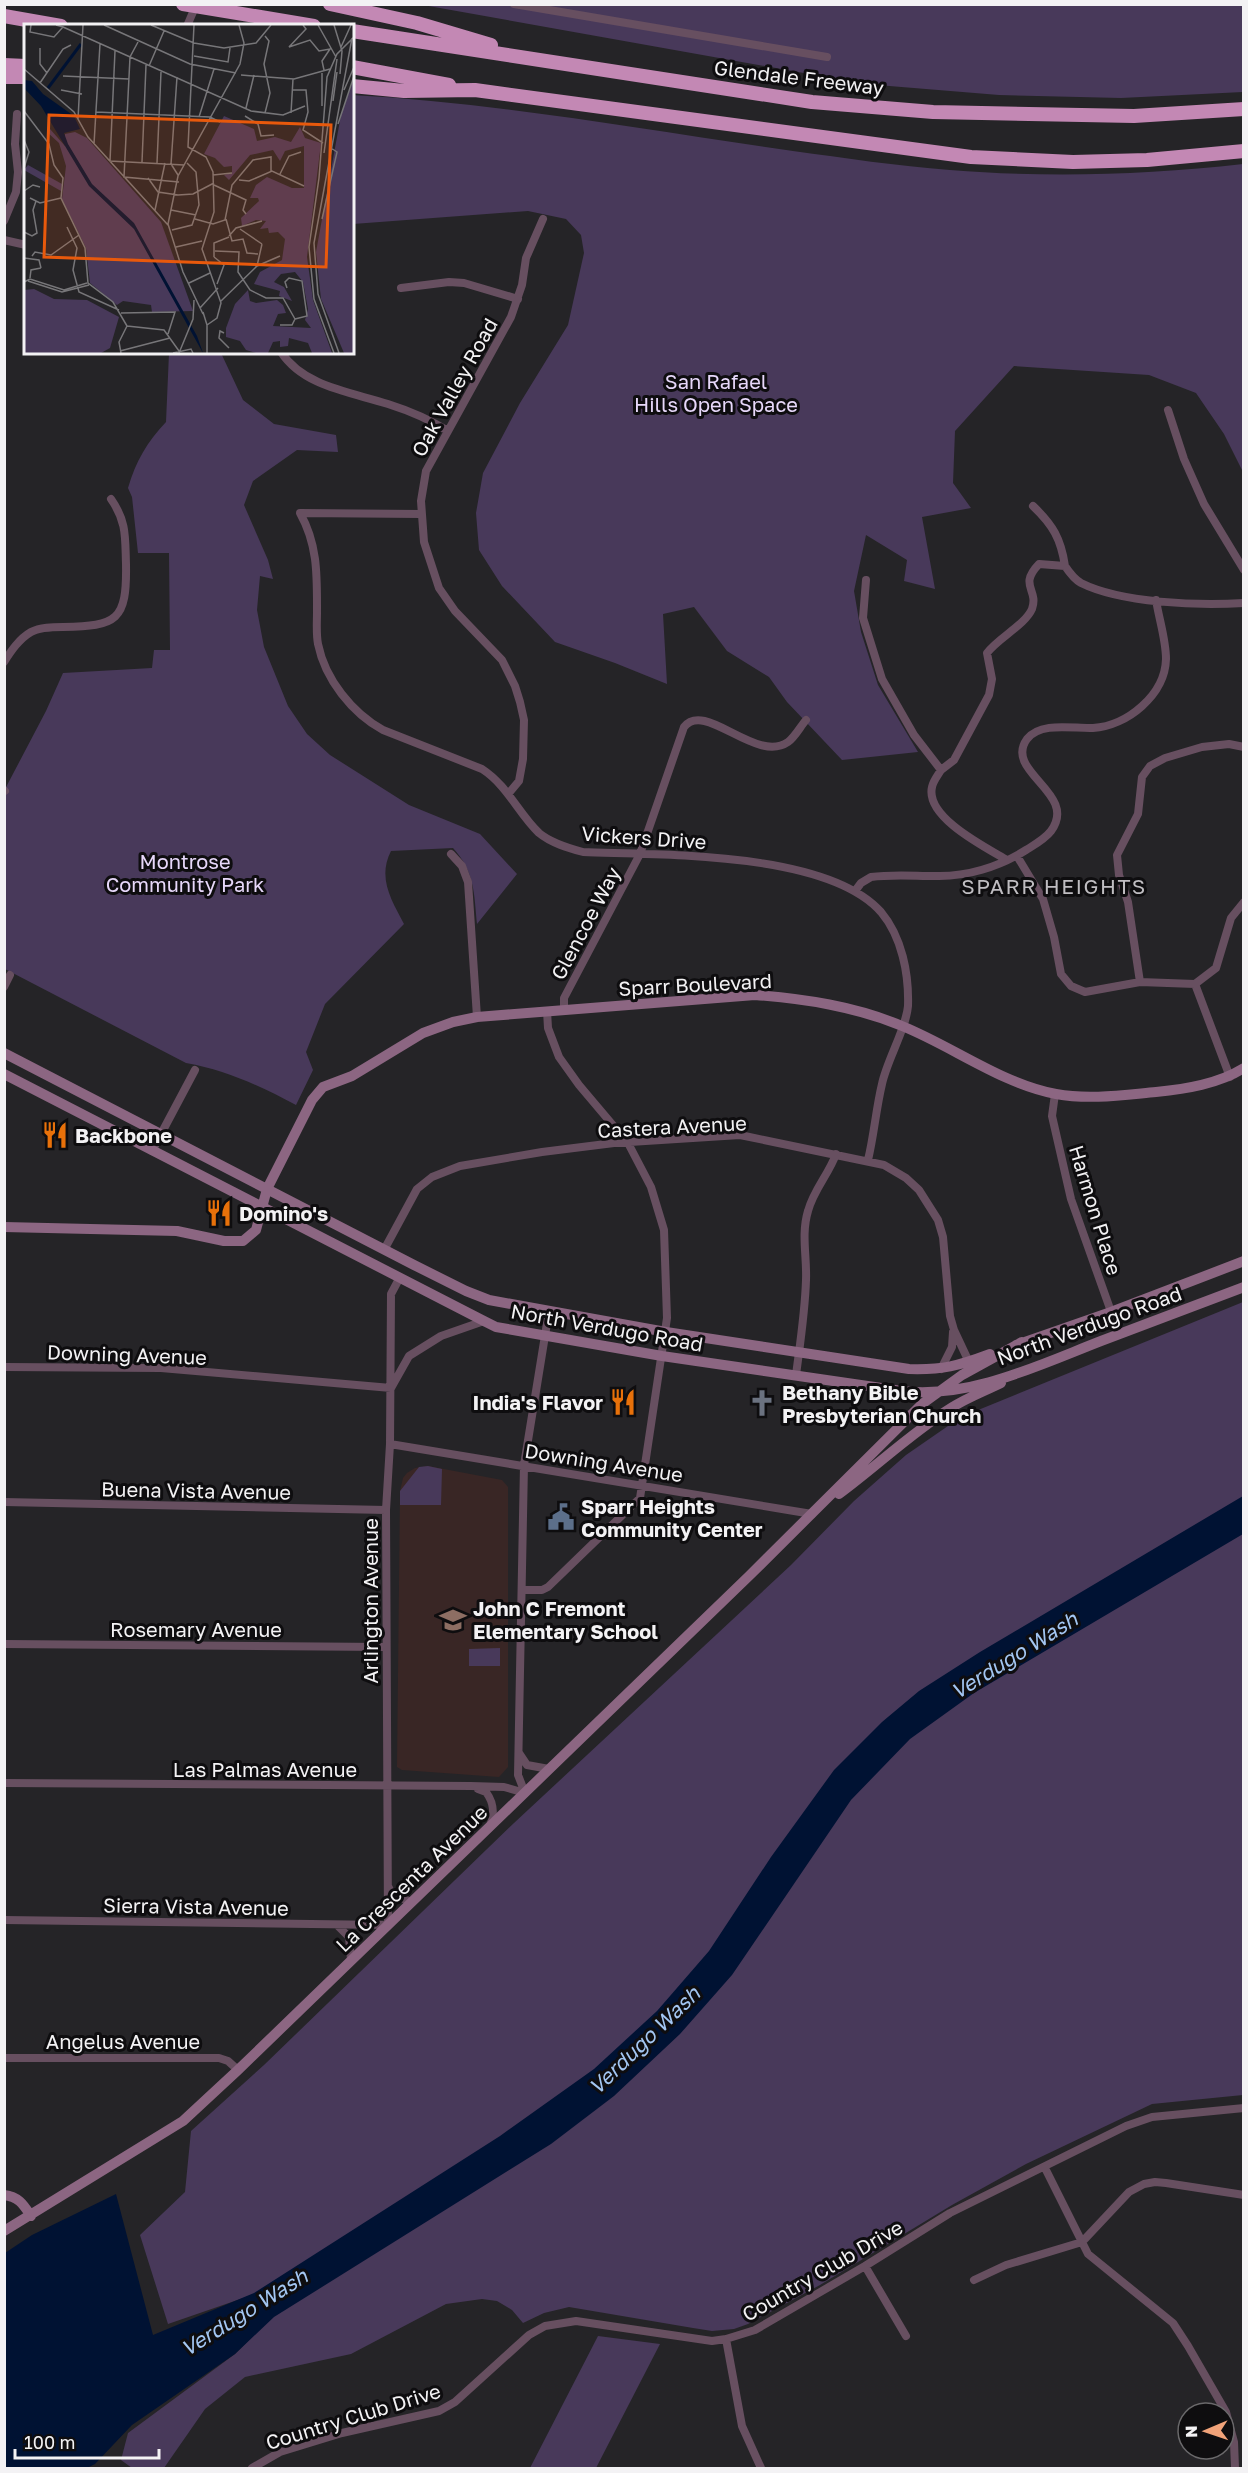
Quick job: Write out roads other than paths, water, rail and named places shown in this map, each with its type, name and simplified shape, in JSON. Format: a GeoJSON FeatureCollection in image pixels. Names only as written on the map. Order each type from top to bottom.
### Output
{"type":"FeatureCollection","features":[{"type":"Feature","properties":{"kind":"highway"},"geometry":{"type":"LineString","coordinates":[[183,4],[301,24]]}},
{"type":"Feature","properties":{"kind":"highway"},"geometry":{"type":"LineString","coordinates":[[330,4],[417,22],[533,58]]}},
{"type":"Feature","properties":{"kind":"highway"},"geometry":{"type":"LineString","coordinates":[[4,16],[50,24]]}},
{"type":"Feature","properties":{"kind":"highway"},"geometry":{"type":"LineString","coordinates":[[4,25],[24,26]]}},
{"type":"Feature","properties":{"kind":"highway","name":"Glendale Freeway"},"geometry":{"type":"LineString","coordinates":[[354,31],[812,102],[933,112],[1134,116],[1244,109]]}},
{"type":"Feature","properties":{"kind":"highway"},"geometry":{"type":"LineString","coordinates":[[4,65],[24,66]]}},
{"type":"Feature","properties":{"kind":"highway"},"geometry":{"type":"LineString","coordinates":[[354,67],[405,75],[475,90],[971,157],[1094,162],[1147,160],[1244,151]]}},
{"type":"Feature","properties":{"kind":"highway"},"geometry":{"type":"LineString","coordinates":[[4,77],[24,77]]}},
{"type":"Feature","properties":{"kind":"highway"},"geometry":{"type":"LineString","coordinates":[[354,86],[404,91],[475,90]]}},
{"type":"Feature","properties":{"kind":"main road","name":"Sparr Boulevard"},"geometry":{"type":"LineString","coordinates":[[267,1189],[312,1100],[323,1087],[352,1076],[423,1033],[453,1022],[477,1017],[755,995],[798,999],[850,1008],[902,1026],[991,1070],[1055,1094],[1095,1097],[1181,1089],[1230,1077],[1244,1068]]}},
{"type":"Feature","properties":{"kind":"main road","name":"North Verdugo Road"},"geometry":{"type":"LineString","coordinates":[[4,1053],[466,1291],[489,1299],[666,1332],[909,1369],[941,1369],[969,1362],[1112,1312],[1244,1261]]}},
{"type":"Feature","properties":{"kind":"main road","name":"North Verdugo Road"},"geometry":{"type":"LineString","coordinates":[[4,1074],[496,1327],[545,1336],[796,1376],[902,1391],[938,1393],[987,1382],[1028,1369],[1244,1287]]}},
{"type":"Feature","properties":{"kind":"main road"},"geometry":{"type":"LineString","coordinates":[[4,1227],[177,1231],[233,1242],[243,1241],[256,1230],[267,1189]]}},
{"type":"Feature","properties":{"kind":"main road","name":"La Crescenta Avenue"},"geometry":{"type":"LineString","coordinates":[[4,2231],[183,2121],[549,1770],[922,1404],[962,1376],[1022,1342]]}},
{"type":"Feature","properties":{"kind":"main road","name":"La Crescenta Avenue"},"geometry":{"type":"LineString","coordinates":[[812,1514],[952,1407],[1028,1369]]}},
{"type":"Feature","properties":{"kind":"main road"},"geometry":{"type":"LineString","coordinates":[[4,2195],[13,2196],[22,2201],[31,2216]]}},
{"type":"Feature","properties":{"kind":"street"},"geometry":{"type":"LineString","coordinates":[[187,24],[196,4]]}},
{"type":"Feature","properties":{"kind":"street"},"geometry":{"type":"LineString","coordinates":[[514,4],[826,57]]}},
{"type":"Feature","properties":{"kind":"street"},"geometry":{"type":"LineString","coordinates":[[4,221],[16,192],[16,114]]}},
{"type":"Feature","properties":{"kind":"street","name":"Oak Valley Road"},"geometry":{"type":"LineString","coordinates":[[509,793],[519,781],[525,740],[524,720],[515,686],[502,660],[455,610],[439,588],[424,542],[421,514],[422,488],[426,471],[511,317],[518,299],[526,258],[543,219]]}},
{"type":"Feature","properties":{"kind":"street"},"geometry":{"type":"LineString","coordinates":[[4,240],[24,245]]}},
{"type":"Feature","properties":{"kind":"street"},"geometry":{"type":"LineString","coordinates":[[401,288],[449,282],[464,283],[518,299]]}},
{"type":"Feature","properties":{"kind":"street"},"geometry":{"type":"LineString","coordinates":[[282,354],[309,379],[414,412],[448,431]]}},
{"type":"Feature","properties":{"kind":"street"},"geometry":{"type":"LineString","coordinates":[[1168,410],[1184,459],[1204,504],[1244,570]]}},
{"type":"Feature","properties":{"kind":"street"},"geometry":{"type":"LineString","coordinates":[[4,662],[19,641],[32,631],[53,627],[99,625],[110,621],[123,608],[126,586],[125,526],[111,499]]}},
{"type":"Feature","properties":{"kind":"street"},"geometry":{"type":"LineString","coordinates":[[1033,506],[1051,523],[1062,549],[1065,566],[1078,582],[1103,592],[1156,600],[1219,604],[1244,603]]}},
{"type":"Feature","properties":{"kind":"street","name":"Vickers Drive"},"geometry":{"type":"LineString","coordinates":[[421,514],[300,513],[309,529],[315,554],[318,643],[331,678],[350,704],[371,723],[383,730],[482,769],[494,777],[541,835],[563,846],[583,852],[769,862],[855,891],[880,911],[898,939],[904,959],[908,1007],[882,1083],[868,1160]]}},
{"type":"Feature","properties":{"kind":"street"},"geometry":{"type":"LineString","coordinates":[[1007,861],[944,818],[934,806],[932,786],[941,770],[954,760],[989,695],[992,680],[987,653],[993,644],[1032,610],[1034,598],[1028,583],[1032,572],[1039,564],[1065,566]]}},
{"type":"Feature","properties":{"kind":"street"},"geometry":{"type":"LineString","coordinates":[[866,580],[863,618],[882,679],[914,735],[941,770]]}},
{"type":"Feature","properties":{"kind":"street"},"geometry":{"type":"LineString","coordinates":[[855,891],[861,883],[871,877],[956,875],[977,871],[1017,856],[1051,830],[1056,819],[1051,793],[1030,772],[1024,761],[1023,750],[1028,739],[1037,731],[1055,728],[1109,726],[1124,720],[1151,696],[1161,678],[1166,660],[1156,600]]}},
{"type":"Feature","properties":{"kind":"street","name":"Glencoe Way"},"geometry":{"type":"LineString","coordinates":[[564,1010],[564,998],[640,854],[684,727],[693,719],[699,719],[767,747],[776,747],[789,741],[806,720]]}},
{"type":"Feature","properties":{"kind":"street"},"geometry":{"type":"LineString","coordinates":[[1140,982],[1128,902],[1119,875],[1117,855],[1138,814],[1142,777],[1150,766],[1164,758],[1183,752],[1221,745],[1244,747]]}},
{"type":"Feature","properties":{"kind":"street"},"geometry":{"type":"LineString","coordinates":[[451,854],[462,866],[468,882],[477,1017]]}},
{"type":"Feature","properties":{"kind":"street"},"geometry":{"type":"LineString","coordinates":[[1017,856],[1042,899],[1054,937],[1058,968],[1064,979],[1076,989],[1089,992],[1140,982],[1195,984],[1216,968],[1231,918],[1244,902]]}},
{"type":"Feature","properties":{"kind":"street"},"geometry":{"type":"LineString","coordinates":[[4,987],[10,975]]}},
{"type":"Feature","properties":{"kind":"street"},"geometry":{"type":"LineString","coordinates":[[1195,984],[1230,1077]]}},
{"type":"Feature","properties":{"kind":"street"},"geometry":{"type":"LineString","coordinates":[[522,1590],[542,1590],[553,1582],[638,1500],[666,1332],[664,1230],[651,1187],[628,1143],[579,1085],[559,1057],[548,1028],[547,1011]]}},
{"type":"Feature","properties":{"kind":"street"},"geometry":{"type":"LineString","coordinates":[[152,1151],[195,1070]]}},
{"type":"Feature","properties":{"kind":"street","name":"Harmon Place"},"geometry":{"type":"LineString","coordinates":[[1055,1094],[1052,1116],[1071,1199],[1119,1334]]}},
{"type":"Feature","properties":{"kind":"street","name":"Castera Avenue"},"geometry":{"type":"LineString","coordinates":[[384,1250],[417,1189],[424,1182],[460,1166],[542,1152],[740,1135],[868,1160],[884,1165],[906,1178],[919,1190],[938,1221],[943,1237],[947,1298],[954,1330],[969,1362]]}},
{"type":"Feature","properties":{"kind":"street"},"geometry":{"type":"LineString","coordinates":[[796,1376],[805,1304],[804,1232],[807,1212],[816,1189],[832,1166],[836,1154]]}},
{"type":"Feature","properties":{"kind":"street","name":"Arlington Avenue"},"geometry":{"type":"LineString","coordinates":[[388,1925],[386,1510],[390,1444],[391,1294],[399,1279]]}},
{"type":"Feature","properties":{"kind":"street"},"geometry":{"type":"LineString","coordinates":[[525,1793],[518,1775],[524,1465],[549,1311]]}},
{"type":"Feature","properties":{"kind":"street"},"geometry":{"type":"LineString","coordinates":[[391,1388],[409,1356],[441,1336],[484,1321]]}},
{"type":"Feature","properties":{"kind":"street","name":"Castera Avenue"},"geometry":{"type":"LineString","coordinates":[[941,1369],[952,1347],[954,1330]]}},
{"type":"Feature","properties":{"kind":"street","name":"Downing Avenue"},"geometry":{"type":"LineString","coordinates":[[4,1367],[161,1368],[391,1388]]}},
{"type":"Feature","properties":{"kind":"street","name":"Downing Avenue"},"geometry":{"type":"LineString","coordinates":[[390,1444],[812,1514]]}},
{"type":"Feature","properties":{"kind":"street","name":"Buena Vista Avenue"},"geometry":{"type":"LineString","coordinates":[[4,1502],[386,1510]]}},
{"type":"Feature","properties":{"kind":"street","name":"Rosemary Avenue"},"geometry":{"type":"LineString","coordinates":[[4,1644],[386,1647]]}},
{"type":"Feature","properties":{"kind":"street"},"geometry":{"type":"LineString","coordinates":[[519,1752],[527,1766],[549,1770]]}},
{"type":"Feature","properties":{"kind":"street","name":"Las Palmas Avenue"},"geometry":{"type":"LineString","coordinates":[[4,1783],[471,1786],[504,1787],[525,1793]]}},
{"type":"Feature","properties":{"kind":"street"},"geometry":{"type":"LineString","coordinates":[[471,1786],[486,1792],[490,1797],[494,1814],[489,1827]]}},
{"type":"Feature","properties":{"kind":"street"},"geometry":{"type":"LineString","coordinates":[[388,1885],[392,1894],[411,1902]]}},
{"type":"Feature","properties":{"kind":"street","name":"Sierra Vista Avenue"},"geometry":{"type":"LineString","coordinates":[[4,1920],[388,1925]]}},
{"type":"Feature","properties":{"kind":"street"},"geometry":{"type":"LineString","coordinates":[[334,1924],[341,1926],[349,1936],[351,1960]]}},
{"type":"Feature","properties":{"kind":"street","name":"Angelus Avenue"},"geometry":{"type":"LineString","coordinates":[[4,2058],[219,2058],[228,2061],[238,2070]]}},
{"type":"Feature","properties":{"kind":"street","name":"Country Club Drive"},"geometry":{"type":"LineString","coordinates":[[252,2469],[280,2452],[342,2433],[439,2410],[455,2402],[529,2335],[545,2326],[576,2321],[712,2341],[755,2330],[866,2266],[950,2213],[1126,2126],[1152,2117],[1244,2108]]}},
{"type":"Feature","properties":{"kind":"street"},"geometry":{"type":"LineString","coordinates":[[1045,2168],[1088,2254],[1173,2324],[1188,2346],[1226,2412],[1234,2442],[1235,2469]]}},
{"type":"Feature","properties":{"kind":"street"},"geometry":{"type":"LineString","coordinates":[[974,2280],[1006,2265],[1082,2242],[1129,2192],[1144,2184],[1166,2183],[1244,2195]]}},
{"type":"Feature","properties":{"kind":"street"},"geometry":{"type":"LineString","coordinates":[[866,2266],[906,2336]]}},
{"type":"Feature","properties":{"kind":"street"},"geometry":{"type":"LineString","coordinates":[[726,2339],[742,2426],[761,2469]]}},
{"type":"Feature","properties":{"kind":"water","name":"Verdugo Wash"},"geometry":{"type":"Polygon","coordinates":[[[1243,1496],[1243,1534],[974,1693],[910,1739],[851,1800],[732,1975],[680,2034],[614,2096],[551,2144],[274,2317],[235,2354],[132,2425],[95,2464],[87,2468],[5,2468],[5,2253],[32,2235],[116,2194],[153,2335],[254,2293],[500,2136],[594,2069],[657,2011],[709,1951],[771,1857],[834,1770],[882,1722],[919,1691],[980,1652],[1243,1496]]]}},
{"type":"Feature","properties":{"kind":"place","name":"Backbone"},"geometry":{"type":"Point","coordinates":[55,1135]}},
{"type":"Feature","properties":{"kind":"place","name":"Domino's"},"geometry":{"type":"Point","coordinates":[219,1213]}},
{"type":"Feature","properties":{"kind":"place","name":"India's Flavor"},"geometry":{"type":"Point","coordinates":[623,1402]}},
{"type":"Feature","properties":{"kind":"place","name":"Bethany Bible Presbyterian Church"},"geometry":{"type":"Point","coordinates":[762,1403]}},
{"type":"Feature","properties":{"kind":"place","name":"Sparr Heights Community Center"},"geometry":{"type":"Point","coordinates":[561,1517]}},
{"type":"Feature","properties":{"kind":"place","name":"John C Fremont Elementary School"},"geometry":{"type":"Point","coordinates":[453,1620]}},
{"type":"Feature","properties":{"kind":"district","name":"SPARR HEIGHTS"},"geometry":{"type":"Point","coordinates":[1054,886]}},
{"type":"Feature","properties":{"kind":"park label","name":"San Rafael Hills Open Space"},"geometry":{"type":"Point","coordinates":[716,392]}},
{"type":"Feature","properties":{"kind":"park label","name":"Montrose Community Park"},"geometry":{"type":"Point","coordinates":[185,872]}}]}
